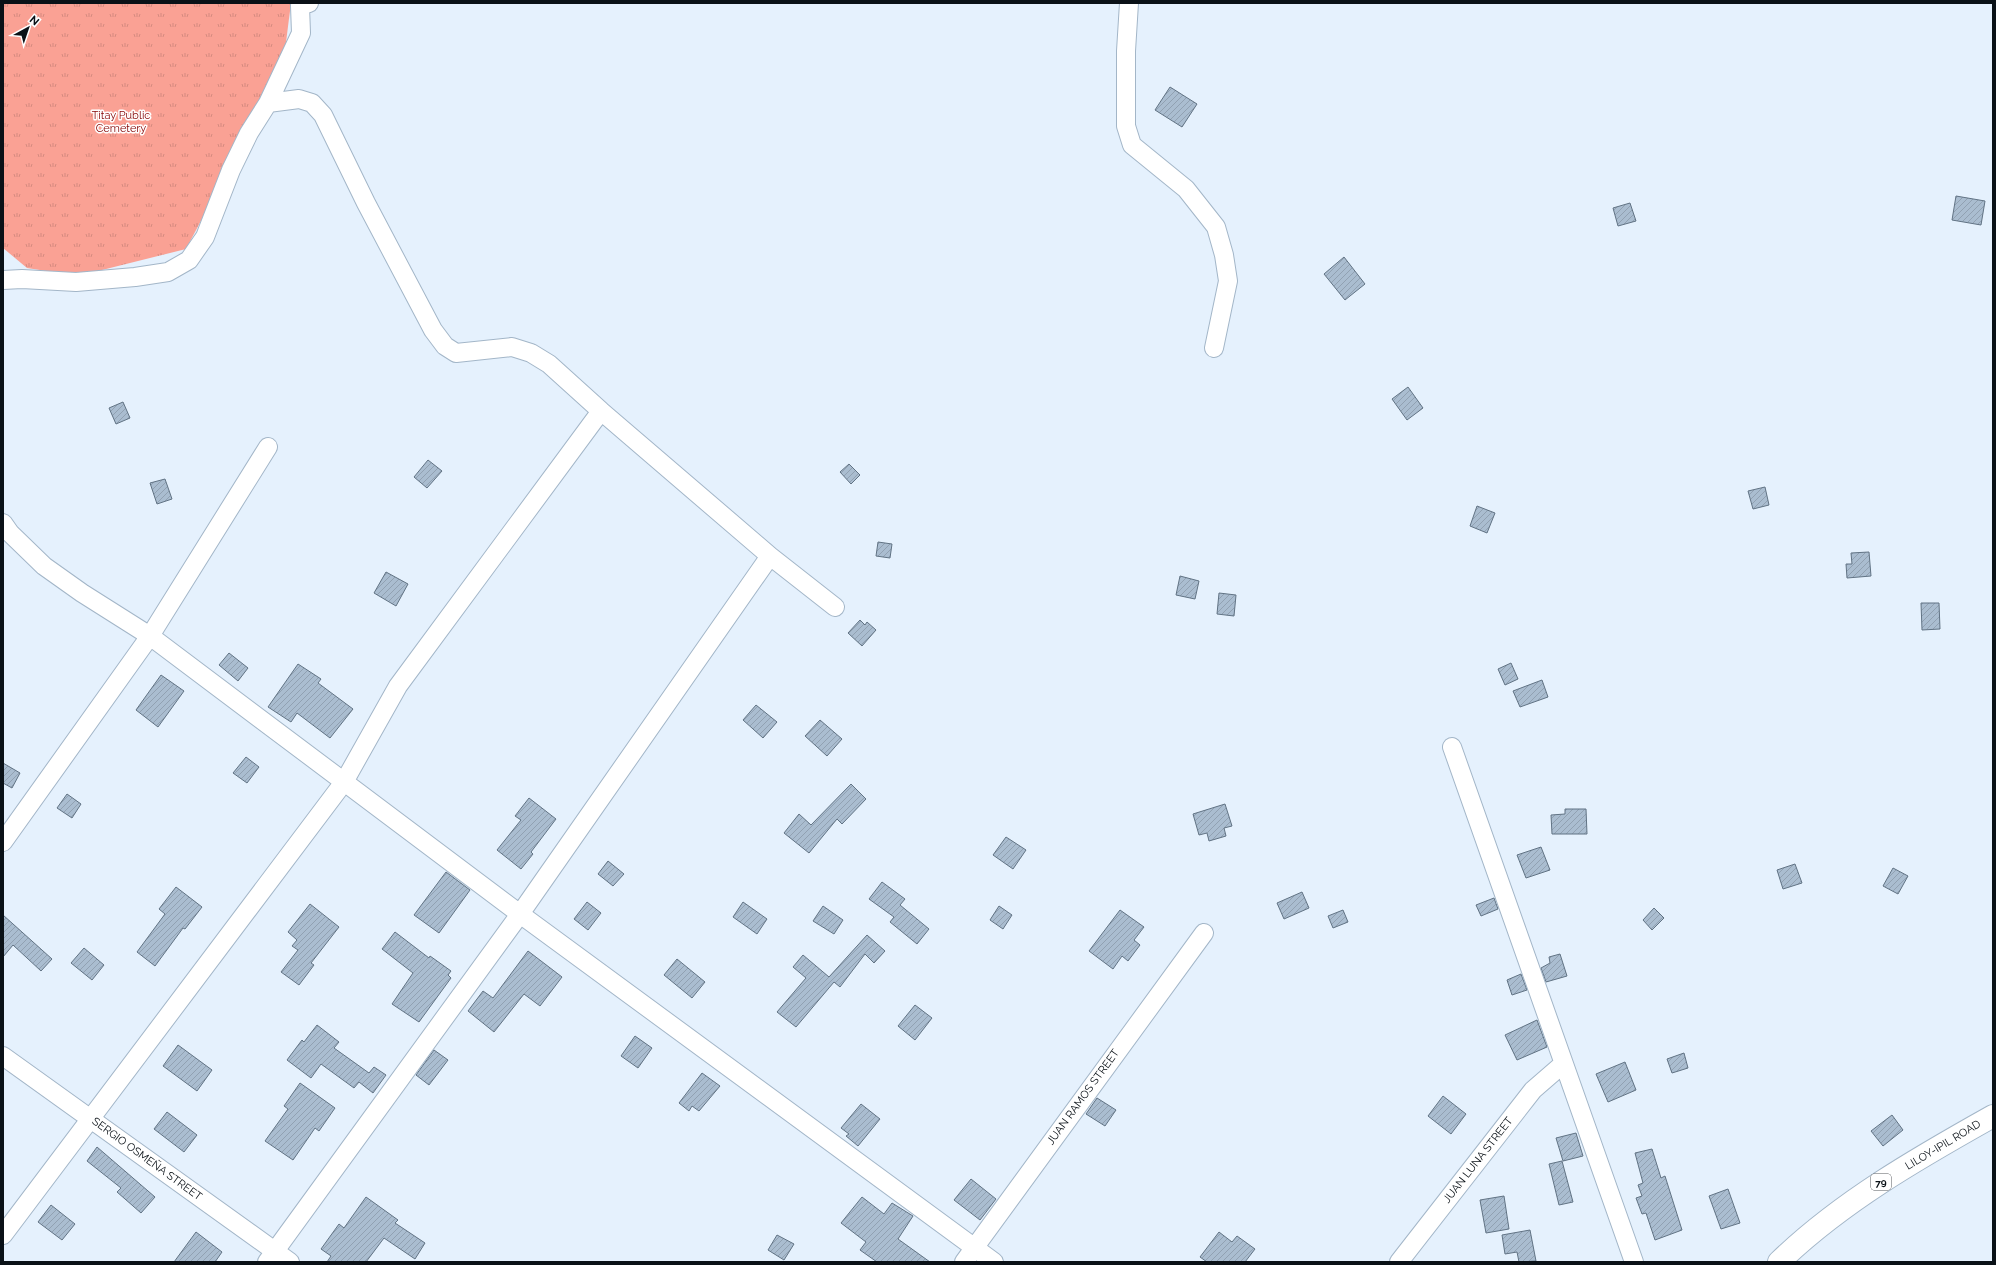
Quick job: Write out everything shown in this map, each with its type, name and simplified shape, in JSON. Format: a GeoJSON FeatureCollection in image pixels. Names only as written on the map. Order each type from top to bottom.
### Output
{"type":"FeatureCollection","features":[{"type":"Feature","properties":{"kind":"highway","name":"LILOY-IPIL ROAD"},"geometry":{"type":"LineString","coordinates":[[1779,1262],[1834,1216],[1872,1188],[1993,1116]]}},
{"type":"Feature","properties":{"kind":"street"},"geometry":{"type":"LineString","coordinates":[[3,280],[22,279],[76,282],[135,277],[168,272],[189,260],[205,237],[231,170],[249,134],[268,103],[301,33],[300,6],[310,3]]}},
{"type":"Feature","properties":{"kind":"street"},"geometry":{"type":"LineString","coordinates":[[1129,3],[1126,51],[1126,126],[1132,146],[1186,189],[1216,227],[1224,254],[1228,281],[1214,348]]}},
{"type":"Feature","properties":{"kind":"street"},"geometry":{"type":"LineString","coordinates":[[268,103],[299,99],[312,103],[323,115],[373,218],[433,330],[446,346],[456,353],[512,347],[531,353],[550,364],[601,411],[770,556],[835,608]]}},
{"type":"Feature","properties":{"kind":"street"},"geometry":{"type":"LineString","coordinates":[[3,1235],[344,782],[398,686],[601,411]]}},
{"type":"Feature","properties":{"kind":"street"},"geometry":{"type":"LineString","coordinates":[[3,842],[150,636],[268,447]]}},
{"type":"Feature","properties":{"kind":"street"},"geometry":{"type":"LineString","coordinates":[[3,523],[10,533],[44,566],[82,593],[150,636],[520,914],[994,1262]]}},
{"type":"Feature","properties":{"kind":"street"},"geometry":{"type":"LineString","coordinates":[[271,1256],[520,914],[770,556]]}},
{"type":"Feature","properties":{"kind":"street"},"geometry":{"type":"LineString","coordinates":[[1452,747],[1634,1262]]}},
{"type":"Feature","properties":{"kind":"street","name":"JUAN RAMOS STREET"},"geometry":{"type":"LineString","coordinates":[[964,1262],[974,1246],[1204,933]]}},
{"type":"Feature","properties":{"kind":"street","name":"SERGIO OSMEÑA STREET"},"geometry":{"type":"LineString","coordinates":[[3,1056],[91,1119],[271,1256],[290,1262]]}},
{"type":"Feature","properties":{"kind":"street","name":"JUAN LUNA STREET"},"geometry":{"type":"LineString","coordinates":[[1399,1262],[1533,1090],[1563,1064]]}},
{"type":"Feature","properties":{"kind":"green space","name":"Titay Public Cemetery"},"geometry":{"type":"Polygon","coordinates":[[[3,3],[291,3],[283,66],[186,249],[78,276],[27,268],[3,248],[3,3]]]}},
{"type":"Feature","properties":{"kind":"building"},"geometry":{"type":"Polygon","coordinates":[[[1170,87],[1197,104],[1182,127],[1155,110],[1170,87]]]}},
{"type":"Feature","properties":{"kind":"building"},"geometry":{"type":"Polygon","coordinates":[[[1956,196],[1985,201],[1981,225],[1952,220],[1956,196]]]}},
{"type":"Feature","properties":{"kind":"building"},"geometry":{"type":"Polygon","coordinates":[[[1630,203],[1636,221],[1618,226],[1613,208],[1630,203]]]}},
{"type":"Feature","properties":{"kind":"building"},"geometry":{"type":"Polygon","coordinates":[[[1344,257],[1365,284],[1345,300],[1324,274],[1344,257]]]}},
{"type":"Feature","properties":{"kind":"building"},"geometry":{"type":"Polygon","coordinates":[[[1408,387],[1423,408],[1407,420],[1392,399],[1408,387]]]}},
{"type":"Feature","properties":{"kind":"building"},"geometry":{"type":"Polygon","coordinates":[[[123,402],[130,418],[116,424],[109,408],[123,402]]]}},
{"type":"Feature","properties":{"kind":"building"},"geometry":{"type":"Polygon","coordinates":[[[428,460],[442,471],[427,488],[414,477],[428,460]]]}},
{"type":"Feature","properties":{"kind":"building"},"geometry":{"type":"Polygon","coordinates":[[[849,464],[860,475],[851,484],[840,472],[849,464]]]}},
{"type":"Feature","properties":{"kind":"building"},"geometry":{"type":"Polygon","coordinates":[[[165,479],[172,499],[157,504],[150,483],[165,479]]]}},
{"type":"Feature","properties":{"kind":"building"},"geometry":{"type":"Polygon","coordinates":[[[1765,487],[1769,505],[1753,509],[1748,491],[1765,487]]]}},
{"type":"Feature","properties":{"kind":"building"},"geometry":{"type":"Polygon","coordinates":[[[1477,506],[1495,513],[1487,533],[1470,526],[1477,506]]]}},
{"type":"Feature","properties":{"kind":"building"},"geometry":{"type":"Polygon","coordinates":[[[878,542],[892,544],[890,558],[876,556],[878,542]]]}},
{"type":"Feature","properties":{"kind":"building"},"geometry":{"type":"Polygon","coordinates":[[[1869,552],[1871,576],[1847,578],[1846,564],[1852,564],[1851,553],[1869,552]]]}},
{"type":"Feature","properties":{"kind":"building"},"geometry":{"type":"Polygon","coordinates":[[[386,572],[408,584],[396,606],[374,593],[386,572]]]}},
{"type":"Feature","properties":{"kind":"building"},"geometry":{"type":"Polygon","coordinates":[[[1180,576],[1199,581],[1195,599],[1176,595],[1180,576]]]}},
{"type":"Feature","properties":{"kind":"building"},"geometry":{"type":"Polygon","coordinates":[[[1219,593],[1236,595],[1234,616],[1217,614],[1219,593]]]}},
{"type":"Feature","properties":{"kind":"building"},"geometry":{"type":"Polygon","coordinates":[[[1921,603],[1939,603],[1940,629],[1922,630],[1921,603]]]}},
{"type":"Feature","properties":{"kind":"building"},"geometry":{"type":"Polygon","coordinates":[[[860,620],[865,625],[867,622],[876,630],[862,646],[848,633],[860,620]]]}},
{"type":"Feature","properties":{"kind":"building"},"geometry":{"type":"Polygon","coordinates":[[[229,653],[248,668],[238,681],[219,665],[229,653]]]}},
{"type":"Feature","properties":{"kind":"building"},"geometry":{"type":"Polygon","coordinates":[[[1511,663],[1518,679],[1505,685],[1498,669],[1511,663]]]}},
{"type":"Feature","properties":{"kind":"building"},"geometry":{"type":"Polygon","coordinates":[[[298,664],[321,679],[318,683],[353,709],[330,738],[297,713],[291,722],[268,707],[298,664]]]}},
{"type":"Feature","properties":{"kind":"building"},"geometry":{"type":"Polygon","coordinates":[[[161,675],[184,691],[158,727],[136,710],[161,675]]]}},
{"type":"Feature","properties":{"kind":"building"},"geometry":{"type":"Polygon","coordinates":[[[1542,680],[1548,697],[1520,707],[1513,691],[1542,680]]]}},
{"type":"Feature","properties":{"kind":"building"},"geometry":{"type":"Polygon","coordinates":[[[756,705],[777,722],[763,738],[743,720],[756,705]]]}},
{"type":"Feature","properties":{"kind":"building"},"geometry":{"type":"Polygon","coordinates":[[[820,720],[842,739],[827,756],[805,736],[820,720]]]}},
{"type":"Feature","properties":{"kind":"building"},"geometry":{"type":"Polygon","coordinates":[[[246,757],[259,767],[247,783],[233,773],[246,757]]]}},
{"type":"Feature","properties":{"kind":"building"},"geometry":{"type":"Polygon","coordinates":[[[3,763],[20,773],[12,788],[3,783],[3,763]]]}},
{"type":"Feature","properties":{"kind":"building"},"geometry":{"type":"Polygon","coordinates":[[[851,784],[866,799],[842,824],[837,819],[809,853],[784,833],[799,814],[811,825],[851,784]]]}},
{"type":"Feature","properties":{"kind":"building"},"geometry":{"type":"Polygon","coordinates":[[[67,794],[81,804],[72,818],[57,808],[67,794]]]}},
{"type":"Feature","properties":{"kind":"building"},"geometry":{"type":"Polygon","coordinates":[[[529,798],[556,819],[531,852],[533,854],[521,869],[497,850],[521,820],[515,816],[529,798]]]}},
{"type":"Feature","properties":{"kind":"building"},"geometry":{"type":"Polygon","coordinates":[[[1225,804],[1232,826],[1224,828],[1226,836],[1209,841],[1207,833],[1199,835],[1193,814],[1225,804]]]}},
{"type":"Feature","properties":{"kind":"building"},"geometry":{"type":"Polygon","coordinates":[[[1565,809],[1586,809],[1587,834],[1552,834],[1551,815],[1565,814],[1565,809]]]}},
{"type":"Feature","properties":{"kind":"building"},"geometry":{"type":"Polygon","coordinates":[[[1006,837],[1026,850],[1013,869],[993,855],[1006,837]]]}},
{"type":"Feature","properties":{"kind":"building"},"geometry":{"type":"Polygon","coordinates":[[[1541,847],[1550,870],[1526,878],[1517,855],[1541,847]]]}},
{"type":"Feature","properties":{"kind":"building"},"geometry":{"type":"Polygon","coordinates":[[[608,861],[624,874],[613,886],[598,874],[608,861]]]}},
{"type":"Feature","properties":{"kind":"building"},"geometry":{"type":"Polygon","coordinates":[[[1795,864],[1802,883],[1783,889],[1777,870],[1795,864]]]}},
{"type":"Feature","properties":{"kind":"building"},"geometry":{"type":"Polygon","coordinates":[[[1893,868],[1908,876],[1898,894],[1883,886],[1893,868]]]}},
{"type":"Feature","properties":{"kind":"building"},"geometry":{"type":"Polygon","coordinates":[[[446,872],[470,890],[439,933],[414,915],[446,872]]]}},
{"type":"Feature","properties":{"kind":"building"},"geometry":{"type":"Polygon","coordinates":[[[882,882],[905,899],[900,905],[929,929],[917,944],[890,922],[894,917],[869,899],[882,882]]]}},
{"type":"Feature","properties":{"kind":"building"},"geometry":{"type":"Polygon","coordinates":[[[176,887],[202,907],[185,929],[183,928],[155,966],[137,952],[165,914],[159,909],[176,887]]]}},
{"type":"Feature","properties":{"kind":"building"},"geometry":{"type":"Polygon","coordinates":[[[1302,892],[1309,908],[1284,919],[1277,903],[1302,892]]]}},
{"type":"Feature","properties":{"kind":"building"},"geometry":{"type":"Polygon","coordinates":[[[1494,898],[1498,909],[1481,916],[1476,905],[1494,898]]]}},
{"type":"Feature","properties":{"kind":"building"},"geometry":{"type":"Polygon","coordinates":[[[587,902],[601,913],[588,930],[574,919],[587,902]]]}},
{"type":"Feature","properties":{"kind":"building"},"geometry":{"type":"Polygon","coordinates":[[[743,902],[767,919],[757,934],[733,917],[743,902]]]}},
{"type":"Feature","properties":{"kind":"building"},"geometry":{"type":"Polygon","coordinates":[[[310,904],[339,927],[311,963],[314,965],[299,985],[281,972],[298,950],[292,946],[297,940],[288,932],[310,904]]]}},
{"type":"Feature","properties":{"kind":"building"},"geometry":{"type":"Polygon","coordinates":[[[823,906],[843,920],[834,934],[813,921],[823,906]]]}},
{"type":"Feature","properties":{"kind":"building"},"geometry":{"type":"Polygon","coordinates":[[[999,906],[1012,915],[1003,929],[990,920],[999,906]]]}},
{"type":"Feature","properties":{"kind":"building"},"geometry":{"type":"Polygon","coordinates":[[[1654,908],[1664,918],[1652,930],[1643,920],[1654,908]]]}},
{"type":"Feature","properties":{"kind":"building"},"geometry":{"type":"Polygon","coordinates":[[[1120,910],[1144,927],[1134,940],[1140,945],[1128,961],[1122,956],[1113,969],[1089,951],[1120,910]]]}},
{"type":"Feature","properties":{"kind":"building"},"geometry":{"type":"Polygon","coordinates":[[[1343,910],[1348,922],[1333,928],[1328,916],[1343,910]]]}},
{"type":"Feature","properties":{"kind":"building"},"geometry":{"type":"Polygon","coordinates":[[[3,915],[52,959],[41,971],[13,945],[3,957],[3,915]]]}},
{"type":"Feature","properties":{"kind":"building"},"geometry":{"type":"Polygon","coordinates":[[[395,932],[429,958],[430,956],[451,971],[448,975],[451,978],[419,1022],[392,1004],[413,973],[382,949],[395,932]]]}},
{"type":"Feature","properties":{"kind":"building"},"geometry":{"type":"Polygon","coordinates":[[[867,935],[885,951],[874,963],[865,954],[840,987],[834,982],[796,1027],[777,1012],[806,978],[793,967],[803,955],[829,977],[867,935]]]}},
{"type":"Feature","properties":{"kind":"building"},"geometry":{"type":"Polygon","coordinates":[[[84,948],[104,965],[92,980],[71,963],[84,948]]]}},
{"type":"Feature","properties":{"kind":"building"},"geometry":{"type":"Polygon","coordinates":[[[528,951],[562,977],[540,1006],[524,994],[494,1032],[468,1011],[483,991],[493,998],[528,951]]]}},
{"type":"Feature","properties":{"kind":"building"},"geometry":{"type":"Polygon","coordinates":[[[1560,954],[1567,976],[1546,982],[1541,968],[1550,963],[1549,957],[1560,954]]]}},
{"type":"Feature","properties":{"kind":"building"},"geometry":{"type":"Polygon","coordinates":[[[677,959],[705,982],[692,998],[664,975],[677,959]]]}},
{"type":"Feature","properties":{"kind":"building"},"geometry":{"type":"Polygon","coordinates":[[[1521,974],[1527,990],[1512,995],[1507,980],[1521,974]]]}},
{"type":"Feature","properties":{"kind":"building"},"geometry":{"type":"Polygon","coordinates":[[[915,1005],[932,1018],[915,1040],[898,1026],[915,1005]]]}},
{"type":"Feature","properties":{"kind":"building"},"geometry":{"type":"Polygon","coordinates":[[[1537,1020],[1547,1047],[1517,1060],[1505,1035],[1537,1020]]]}},
{"type":"Feature","properties":{"kind":"building"},"geometry":{"type":"Polygon","coordinates":[[[317,1025],[339,1042],[334,1048],[369,1073],[374,1067],[386,1075],[373,1093],[359,1082],[354,1088],[321,1064],[311,1078],[287,1060],[302,1040],[304,1042],[317,1025]]]}},
{"type":"Feature","properties":{"kind":"building"},"geometry":{"type":"Polygon","coordinates":[[[635,1036],[652,1048],[638,1068],[621,1056],[635,1036]]]}},
{"type":"Feature","properties":{"kind":"building"},"geometry":{"type":"Polygon","coordinates":[[[178,1045],[212,1070],[197,1091],[163,1066],[178,1045]]]}},
{"type":"Feature","properties":{"kind":"building"},"geometry":{"type":"Polygon","coordinates":[[[434,1050],[448,1060],[429,1085],[416,1075],[434,1050]]]}},
{"type":"Feature","properties":{"kind":"building"},"geometry":{"type":"Polygon","coordinates":[[[1684,1053],[1688,1068],[1672,1073],[1667,1059],[1684,1053]]]}},
{"type":"Feature","properties":{"kind":"building"},"geometry":{"type":"Polygon","coordinates":[[[1625,1062],[1636,1090],[1608,1102],[1596,1074],[1625,1062]]]}},
{"type":"Feature","properties":{"kind":"building"},"geometry":{"type":"Polygon","coordinates":[[[702,1073],[720,1086],[699,1111],[692,1106],[689,1111],[679,1103],[702,1073]]]}},
{"type":"Feature","properties":{"kind":"building"},"geometry":{"type":"Polygon","coordinates":[[[300,1083],[335,1108],[319,1131],[315,1128],[293,1160],[265,1141],[288,1109],[284,1106],[300,1083]]]}},
{"type":"Feature","properties":{"kind":"building"},"geometry":{"type":"Polygon","coordinates":[[[1443,1096],[1466,1114],[1451,1134],[1428,1116],[1443,1096]]]}},
{"type":"Feature","properties":{"kind":"building"},"geometry":{"type":"Polygon","coordinates":[[[1097,1098],[1116,1110],[1105,1126],[1086,1114],[1097,1098]]]}},
{"type":"Feature","properties":{"kind":"building"},"geometry":{"type":"Polygon","coordinates":[[[861,1104],[880,1119],[858,1146],[846,1136],[849,1134],[841,1128],[861,1104]]]}},
{"type":"Feature","properties":{"kind":"building"},"geometry":{"type":"Polygon","coordinates":[[[167,1112],[197,1135],[184,1152],[154,1129],[167,1112]]]}},
{"type":"Feature","properties":{"kind":"building"},"geometry":{"type":"Polygon","coordinates":[[[1892,1115],[1903,1130],[1883,1146],[1871,1131],[1892,1115]]]}},
{"type":"Feature","properties":{"kind":"building"},"geometry":{"type":"Polygon","coordinates":[[[1576,1133],[1583,1156],[1563,1161],[1556,1138],[1576,1133]]]}},
{"type":"Feature","properties":{"kind":"building"},"geometry":{"type":"Polygon","coordinates":[[[97,1147],[155,1197],[141,1213],[117,1192],[121,1188],[87,1161],[97,1147]]]}},
{"type":"Feature","properties":{"kind":"building"},"geometry":{"type":"Polygon","coordinates":[[[1652,1149],[1661,1178],[1665,1176],[1682,1230],[1655,1240],[1646,1213],[1642,1214],[1636,1198],[1642,1196],[1638,1185],[1643,1183],[1635,1153],[1652,1149]]]}},
{"type":"Feature","properties":{"kind":"building"},"geometry":{"type":"Polygon","coordinates":[[[1562,1161],[1573,1202],[1559,1205],[1549,1164],[1562,1161]]]}},
{"type":"Feature","properties":{"kind":"building"},"geometry":{"type":"Polygon","coordinates":[[[971,1179],[996,1199],[980,1220],[954,1200],[971,1179]]]}},
{"type":"Feature","properties":{"kind":"building"},"geometry":{"type":"Polygon","coordinates":[[[1728,1189],[1740,1223],[1721,1229],[1709,1196],[1728,1189]]]}},
{"type":"Feature","properties":{"kind":"building"},"geometry":{"type":"Polygon","coordinates":[[[1504,1196],[1509,1229],[1486,1233],[1480,1200],[1504,1196]]]}},
{"type":"Feature","properties":{"kind":"building"},"geometry":{"type":"Polygon","coordinates":[[[366,1197],[398,1220],[395,1223],[425,1243],[415,1259],[384,1238],[366,1262],[327,1262],[331,1256],[321,1249],[339,1224],[344,1228],[366,1197]]]}},
{"type":"Feature","properties":{"kind":"building"},"geometry":{"type":"Polygon","coordinates":[[[862,1197],[884,1214],[892,1203],[913,1216],[898,1239],[930,1262],[877,1262],[860,1250],[866,1242],[841,1223],[862,1197]]]}},
{"type":"Feature","properties":{"kind":"building"},"geometry":{"type":"Polygon","coordinates":[[[51,1205],[75,1224],[62,1240],[38,1222],[51,1205]]]}},
{"type":"Feature","properties":{"kind":"building"},"geometry":{"type":"Polygon","coordinates":[[[1530,1230],[1536,1261],[1519,1262],[1517,1252],[1505,1254],[1502,1235],[1530,1230]]]}},
{"type":"Feature","properties":{"kind":"building"},"geometry":{"type":"Polygon","coordinates":[[[196,1232],[222,1252],[215,1262],[174,1262],[196,1232]]]}},
{"type":"Feature","properties":{"kind":"building"},"geometry":{"type":"Polygon","coordinates":[[[1219,1232],[1232,1242],[1237,1236],[1255,1249],[1245,1262],[1207,1262],[1200,1257],[1219,1232]]]}},
{"type":"Feature","properties":{"kind":"building"},"geometry":{"type":"Polygon","coordinates":[[[777,1235],[794,1244],[784,1260],[768,1250],[777,1235]]]}}]}
